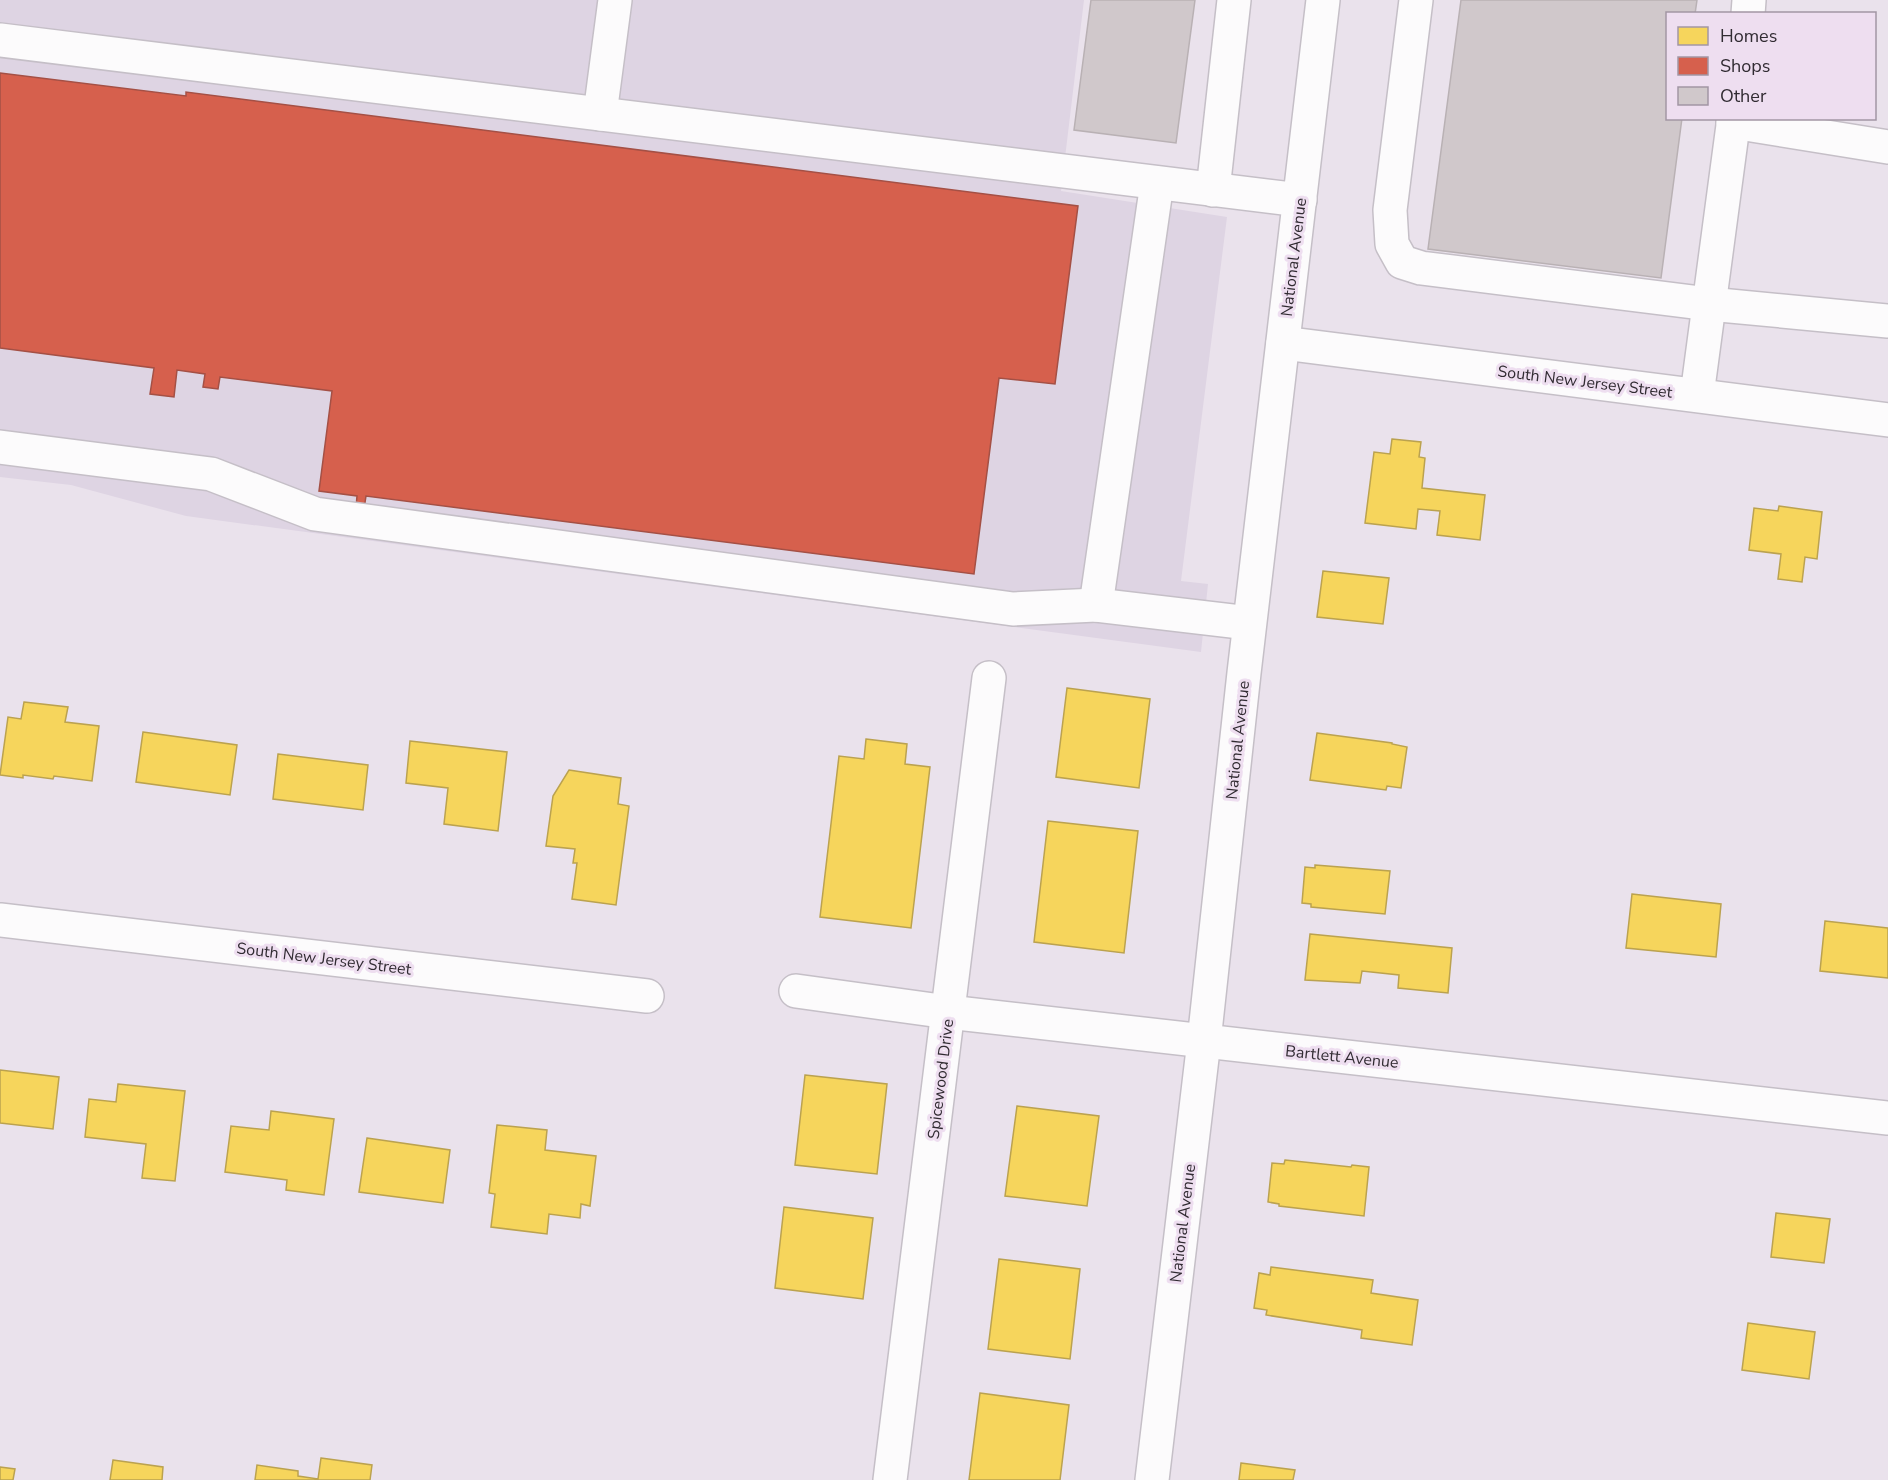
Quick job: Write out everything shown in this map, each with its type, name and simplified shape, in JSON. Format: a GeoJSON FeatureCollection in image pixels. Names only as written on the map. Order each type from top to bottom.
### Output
{"type":"FeatureCollection","features":[{"type":"Feature","properties":{"kind":"street"},"geometry":{"type":"LineString","coordinates":[[600,114],[615,0]]}},
{"type":"Feature","properties":{"kind":"street"},"geometry":{"type":"LineString","coordinates":[[1213,190],[1234,0]]}},
{"type":"Feature","properties":{"kind":"street","name":"National Avenue"},"geometry":{"type":"LineString","coordinates":[[1152,1480],[1204,1041],[1249,624],[1323,0]]}},
{"type":"Feature","properties":{"kind":"street"},"geometry":{"type":"LineString","coordinates":[[1416,0],[1390,210],[1392,244],[1402,262],[1421,268],[1709,304],[1888,321]]}},
{"type":"Feature","properties":{"kind":"street"},"geometry":{"type":"LineString","coordinates":[[0,40],[1300,200]]}},
{"type":"Feature","properties":{"kind":"street"},"geometry":{"type":"LineString","coordinates":[[1696,395],[1733,120],[1888,147]]}},
{"type":"Feature","properties":{"kind":"street"},"geometry":{"type":"LineString","coordinates":[[1095,605],[1157,183]]}},
{"type":"Feature","properties":{"kind":"street","name":"South New Jersey Street"},"geometry":{"type":"LineString","coordinates":[[1283,343],[1888,420]]}},
{"type":"Feature","properties":{"kind":"street"},"geometry":{"type":"LineString","coordinates":[[0,447],[211,474],[315,514],[1013,609],[1095,605],[1249,624]]}},
{"type":"Feature","properties":{"kind":"street","name":"Spicewood Drive"},"geometry":{"type":"LineString","coordinates":[[890,1480],[989,678]]}},
{"type":"Feature","properties":{"kind":"street","name":"South New Jersey Street"},"geometry":{"type":"LineString","coordinates":[[0,920],[647,996]]}},
{"type":"Feature","properties":{"kind":"street","name":"Bartlett Avenue"},"geometry":{"type":"LineString","coordinates":[[796,991],[948,1012],[1888,1118]]}},
{"type":"Feature","properties":{"kind":"shaded area"},"geometry":{"type":"Polygon","coordinates":[[[0,0],[1084,0],[1061,191],[1227,217],[1181,581],[1208,584],[1201,652],[186,516],[71,485],[0,477],[0,0]]]}},
{"type":"Feature","properties":{"kind":"building: Homes"},"geometry":{"type":"Polygon","coordinates":[[[1392,439],[1421,442],[1419,457],[1425,458],[1422,488],[1485,495],[1480,540],[1437,535],[1440,511],[1418,509],[1416,529],[1365,523],[1374,452],[1390,454],[1392,439]]]}},
{"type":"Feature","properties":{"kind":"building: Homes"},"geometry":{"type":"Polygon","coordinates":[[[1779,506],[1822,512],[1817,559],[1805,557],[1802,582],[1778,579],[1781,554],[1749,550],[1754,508],[1778,511],[1779,506]]]}},
{"type":"Feature","properties":{"kind":"building: Homes"},"geometry":{"type":"Polygon","coordinates":[[[1323,571],[1389,578],[1383,624],[1317,617],[1323,571]]]}},
{"type":"Feature","properties":{"kind":"building: Homes"},"geometry":{"type":"Polygon","coordinates":[[[1067,688],[1150,699],[1139,788],[1056,777],[1067,688]]]}},
{"type":"Feature","properties":{"kind":"building: Homes"},"geometry":{"type":"Polygon","coordinates":[[[24,702],[68,707],[65,722],[99,726],[92,781],[54,776],[53,779],[0,775],[8,717],[21,719],[24,702]]]}},
{"type":"Feature","properties":{"kind":"building: Homes"},"geometry":{"type":"Polygon","coordinates":[[[143,732],[237,745],[230,795],[136,782],[143,732]]]}},
{"type":"Feature","properties":{"kind":"building: Homes"},"geometry":{"type":"Polygon","coordinates":[[[1317,733],[1407,747],[1401,788],[1387,786],[1386,790],[1310,780],[1317,733]]]}},
{"type":"Feature","properties":{"kind":"building: Homes"},"geometry":{"type":"Polygon","coordinates":[[[866,739],[907,744],[905,764],[930,767],[911,928],[820,917],[839,756],[864,759],[866,739]]]}},
{"type":"Feature","properties":{"kind":"building: Homes"},"geometry":{"type":"Polygon","coordinates":[[[410,741],[507,752],[498,831],[444,824],[448,788],[406,783],[410,741]]]}},
{"type":"Feature","properties":{"kind":"building: Homes"},"geometry":{"type":"Polygon","coordinates":[[[278,754],[368,765],[363,810],[273,799],[278,754]]]}},
{"type":"Feature","properties":{"kind":"building: Homes"},"geometry":{"type":"Polygon","coordinates":[[[569,770],[621,778],[618,804],[629,806],[616,905],[572,899],[577,863],[573,863],[575,849],[546,846],[553,796],[569,770]]]}},
{"type":"Feature","properties":{"kind":"building: Homes"},"geometry":{"type":"Polygon","coordinates":[[[1048,821],[1138,831],[1124,953],[1034,942],[1048,821]]]}},
{"type":"Feature","properties":{"kind":"building: Homes"},"geometry":{"type":"Polygon","coordinates":[[[1315,865],[1390,871],[1385,914],[1311,907],[1311,904],[1302,903],[1305,867],[1315,868],[1315,865]]]}},
{"type":"Feature","properties":{"kind":"building: Homes"},"geometry":{"type":"Polygon","coordinates":[[[1632,894],[1721,904],[1716,957],[1626,948],[1632,894]]]}},
{"type":"Feature","properties":{"kind":"building: Homes"},"geometry":{"type":"Polygon","coordinates":[[[1825,921],[1888,928],[1888,978],[1820,971],[1825,921]]]}},
{"type":"Feature","properties":{"kind":"building: Homes"},"geometry":{"type":"Polygon","coordinates":[[[1310,934],[1452,948],[1448,993],[1398,988],[1399,975],[1362,971],[1360,983],[1305,980],[1310,934]]]}},
{"type":"Feature","properties":{"kind":"building: Homes"},"geometry":{"type":"Polygon","coordinates":[[[0,1070],[59,1077],[53,1129],[0,1123],[0,1070]]]}},
{"type":"Feature","properties":{"kind":"building: Homes"},"geometry":{"type":"Polygon","coordinates":[[[805,1075],[887,1084],[877,1174],[795,1165],[805,1075]]]}},
{"type":"Feature","properties":{"kind":"building: Homes"},"geometry":{"type":"Polygon","coordinates":[[[118,1084],[185,1091],[175,1181],[142,1178],[146,1144],[85,1137],[89,1099],[116,1102],[118,1084]]]}},
{"type":"Feature","properties":{"kind":"building: Homes"},"geometry":{"type":"Polygon","coordinates":[[[1017,1106],[1099,1116],[1087,1206],[1005,1196],[1017,1106]]]}},
{"type":"Feature","properties":{"kind":"building: Homes"},"geometry":{"type":"Polygon","coordinates":[[[271,1111],[334,1119],[324,1195],[286,1190],[287,1180],[225,1172],[231,1126],[269,1130],[271,1111]]]}},
{"type":"Feature","properties":{"kind":"building: Homes"},"geometry":{"type":"Polygon","coordinates":[[[497,1125],[547,1130],[545,1150],[596,1156],[590,1206],[581,1204],[580,1218],[549,1214],[547,1234],[491,1227],[495,1194],[489,1193],[497,1125]]]}},
{"type":"Feature","properties":{"kind":"building: Homes"},"geometry":{"type":"Polygon","coordinates":[[[367,1138],[450,1150],[443,1203],[359,1192],[367,1138]]]}},
{"type":"Feature","properties":{"kind":"building: Homes"},"geometry":{"type":"Polygon","coordinates":[[[1285,1160],[1369,1167],[1364,1216],[1279,1206],[1279,1204],[1268,1202],[1272,1163],[1284,1164],[1285,1160]]]}},
{"type":"Feature","properties":{"kind":"building: Homes"},"geometry":{"type":"Polygon","coordinates":[[[784,1207],[873,1218],[863,1299],[775,1288],[784,1207]]]}},
{"type":"Feature","properties":{"kind":"building: Homes"},"geometry":{"type":"Polygon","coordinates":[[[1776,1213],[1830,1219],[1824,1263],[1771,1257],[1776,1213]]]}},
{"type":"Feature","properties":{"kind":"building: Homes"},"geometry":{"type":"Polygon","coordinates":[[[999,1259],[1080,1269],[1070,1359],[988,1349],[999,1259]]]}},
{"type":"Feature","properties":{"kind":"building: Homes"},"geometry":{"type":"Polygon","coordinates":[[[1271,1267],[1373,1280],[1371,1293],[1418,1300],[1412,1345],[1361,1338],[1362,1330],[1266,1315],[1267,1310],[1254,1308],[1259,1273],[1270,1275],[1271,1267]]]}},
{"type":"Feature","properties":{"kind":"building: Homes"},"geometry":{"type":"Polygon","coordinates":[[[1748,1323],[1815,1332],[1809,1379],[1742,1370],[1748,1323]]]}},
{"type":"Feature","properties":{"kind":"building: Homes"},"geometry":{"type":"Polygon","coordinates":[[[980,1393],[1069,1405],[1060,1480],[969,1480],[980,1393]]]}},
{"type":"Feature","properties":{"kind":"building: Homes"},"geometry":{"type":"Polygon","coordinates":[[[321,1458],[372,1465],[370,1480],[255,1480],[257,1465],[298,1471],[298,1476],[318,1479],[321,1458]]]}},
{"type":"Feature","properties":{"kind":"building: Homes"},"geometry":{"type":"Polygon","coordinates":[[[113,1460],[163,1467],[162,1480],[110,1480],[113,1460]]]}},
{"type":"Feature","properties":{"kind":"building: Homes"},"geometry":{"type":"Polygon","coordinates":[[[1241,1463],[1295,1470],[1293,1480],[1239,1480],[1241,1463]]]}},
{"type":"Feature","properties":{"kind":"building: Homes"},"geometry":{"type":"Polygon","coordinates":[[[0,1467],[15,1469],[13,1480],[0,1480],[0,1467]]]}},
{"type":"Feature","properties":{"kind":"building: Shops"},"geometry":{"type":"Polygon","coordinates":[[[0,73],[186,96],[186,92],[1078,206],[1055,384],[999,378],[974,574],[366,496],[364,509],[356,508],[357,496],[319,491],[332,391],[220,377],[218,389],[203,387],[205,374],[177,370],[174,397],[150,394],[154,368],[0,348],[0,73]]]}},
{"type":"Feature","properties":{"kind":"building: Other"},"geometry":{"type":"Polygon","coordinates":[[[1091,0],[1195,0],[1176,143],[1074,130],[1091,0]]]}},
{"type":"Feature","properties":{"kind":"building: Other"},"geometry":{"type":"Polygon","coordinates":[[[1461,0],[1697,0],[1695,12],[1666,12],[1666,120],[1682,120],[1661,278],[1428,249],[1461,0]]]}}]}
